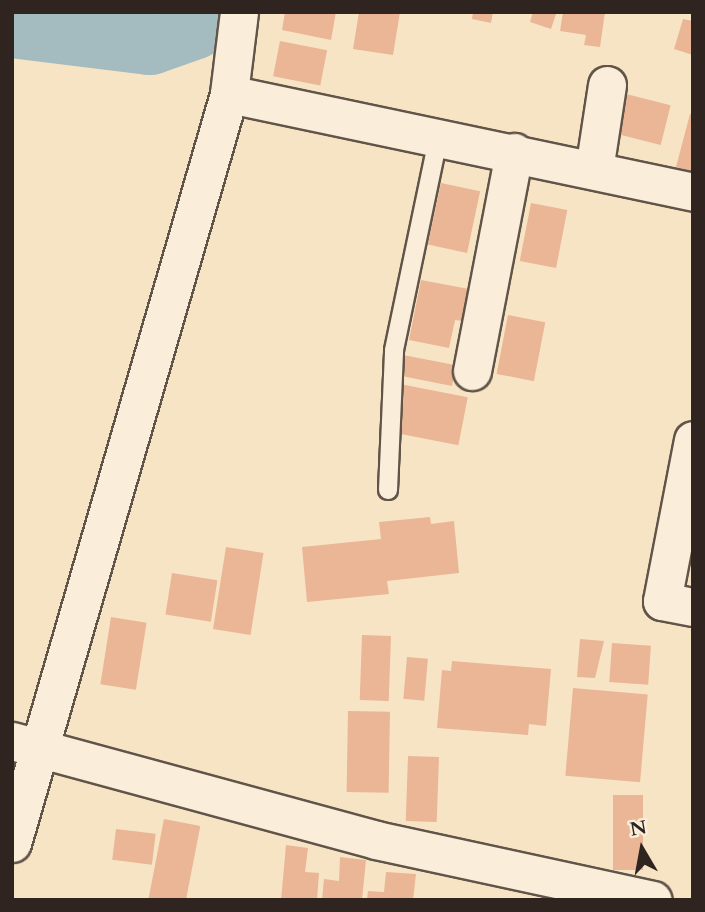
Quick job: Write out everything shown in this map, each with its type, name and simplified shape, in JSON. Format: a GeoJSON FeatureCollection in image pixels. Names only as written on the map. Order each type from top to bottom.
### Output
{"type":"FeatureCollection","features":[{"type":"Feature","properties":{"kind":"street"},"geometry":{"type":"LineString","coordinates":[[12,843],[25,745],[229,94],[239,12]]}},
{"type":"Feature","properties":{"kind":"street"},"geometry":{"type":"LineString","coordinates":[[594,170],[607,85]]}},
{"type":"Feature","properties":{"kind":"street"},"geometry":{"type":"LineString","coordinates":[[229,94],[439,135],[693,192]]}},
{"type":"Feature","properties":{"kind":"street"},"geometry":{"type":"LineString","coordinates":[[472,371],[513,152]]}},
{"type":"Feature","properties":{"kind":"street"},"geometry":{"type":"LineString","coordinates":[[693,440],[685,519],[662,601],[693,607]]}},
{"type":"Feature","properties":{"kind":"street"},"geometry":{"type":"LineString","coordinates":[[25,745],[376,840],[653,900]]}},
{"type":"Feature","properties":{"kind":"lane"},"geometry":{"type":"LineString","coordinates":[[388,489],[394,350],[439,135]]}},
{"type":"Feature","properties":{"kind":"building"},"geometry":{"type":"Polygon","coordinates":[[[285,12],[336,12],[331,40],[282,30],[285,12]]]}},
{"type":"Feature","properties":{"kind":"building"},"geometry":{"type":"Polygon","coordinates":[[[359,12],[400,12],[393,55],[353,49],[359,12]]]}},
{"type":"Feature","properties":{"kind":"building"},"geometry":{"type":"Polygon","coordinates":[[[473,12],[493,12],[491,23],[472,19],[473,12]]]}},
{"type":"Feature","properties":{"kind":"building"},"geometry":{"type":"Polygon","coordinates":[[[533,12],[556,14],[551,29],[530,22],[533,12]]]}},
{"type":"Feature","properties":{"kind":"building"},"geometry":{"type":"Polygon","coordinates":[[[563,12],[605,12],[600,47],[584,45],[586,35],[560,31],[563,12]]]}},
{"type":"Feature","properties":{"kind":"building"},"geometry":{"type":"Polygon","coordinates":[[[683,19],[693,21],[693,55],[674,49],[683,19]]]}},
{"type":"Feature","properties":{"kind":"building"},"geometry":{"type":"Polygon","coordinates":[[[280,41],[327,50],[320,85],[273,76],[280,41]]]}},
{"type":"Feature","properties":{"kind":"building"},"geometry":{"type":"Polygon","coordinates":[[[626,94],[671,105],[661,145],[616,134],[626,94]]]}},
{"type":"Feature","properties":{"kind":"building"},"geometry":{"type":"Polygon","coordinates":[[[690,114],[693,115],[693,172],[676,167],[690,114]]]}},
{"type":"Feature","properties":{"kind":"building"},"geometry":{"type":"Polygon","coordinates":[[[441,183],[480,191],[467,253],[428,245],[441,183]]]}},
{"type":"Feature","properties":{"kind":"building"},"geometry":{"type":"Polygon","coordinates":[[[531,203],[567,210],[556,268],[520,261],[531,203]]]}},
{"type":"Feature","properties":{"kind":"building"},"geometry":{"type":"Polygon","coordinates":[[[421,280],[469,289],[463,321],[455,320],[449,348],[409,340],[421,280]]]}},
{"type":"Feature","properties":{"kind":"building"},"geometry":{"type":"Polygon","coordinates":[[[508,315],[545,322],[534,381],[497,374],[508,315]]]}},
{"type":"Feature","properties":{"kind":"building"},"geometry":{"type":"Polygon","coordinates":[[[403,355],[456,365],[452,386],[399,376],[403,355]]]}},
{"type":"Feature","properties":{"kind":"building"},"geometry":{"type":"Polygon","coordinates":[[[400,384],[468,397],[458,445],[391,432],[400,384]]]}},
{"type":"Feature","properties":{"kind":"building"},"geometry":{"type":"Polygon","coordinates":[[[430,517],[431,524],[454,521],[459,573],[387,581],[389,594],[307,602],[302,547],[381,539],[379,522],[430,517]]]}},
{"type":"Feature","properties":{"kind":"building"},"geometry":{"type":"Polygon","coordinates":[[[226,547],[264,553],[251,635],[213,629],[226,547]]]}},
{"type":"Feature","properties":{"kind":"building"},"geometry":{"type":"Polygon","coordinates":[[[172,573],[217,580],[211,622],[165,614],[172,573]]]}},
{"type":"Feature","properties":{"kind":"building"},"geometry":{"type":"Polygon","coordinates":[[[111,617],[147,623],[136,690],[100,684],[111,617]]]}},
{"type":"Feature","properties":{"kind":"building"},"geometry":{"type":"Polygon","coordinates":[[[362,635],[391,636],[389,701],[360,700],[362,635]]]}},
{"type":"Feature","properties":{"kind":"building"},"geometry":{"type":"Polygon","coordinates":[[[580,639],[604,641],[595,678],[577,677],[580,639]]]}},
{"type":"Feature","properties":{"kind":"building"},"geometry":{"type":"Polygon","coordinates":[[[612,643],[651,646],[648,685],[609,682],[612,643]]]}},
{"type":"Feature","properties":{"kind":"building"},"geometry":{"type":"Polygon","coordinates":[[[407,657],[428,659],[424,701],[403,699],[407,657]]]}},
{"type":"Feature","properties":{"kind":"building"},"geometry":{"type":"Polygon","coordinates":[[[452,661],[551,669],[546,726],[529,724],[528,735],[437,728],[442,670],[451,671],[452,661]]]}},
{"type":"Feature","properties":{"kind":"building"},"geometry":{"type":"Polygon","coordinates":[[[573,688],[648,695],[640,782],[565,776],[573,688]]]}},
{"type":"Feature","properties":{"kind":"building"},"geometry":{"type":"Polygon","coordinates":[[[348,711],[390,712],[389,793],[347,792],[348,711]]]}},
{"type":"Feature","properties":{"kind":"building"},"geometry":{"type":"Polygon","coordinates":[[[408,756],[439,757],[437,822],[406,821],[408,756]]]}},
{"type":"Feature","properties":{"kind":"building"},"geometry":{"type":"Polygon","coordinates":[[[613,795],[643,795],[643,870],[613,870],[613,795]]]}},
{"type":"Feature","properties":{"kind":"building"},"geometry":{"type":"Polygon","coordinates":[[[164,819],[200,826],[186,900],[148,899],[164,819]]]}},
{"type":"Feature","properties":{"kind":"building"},"geometry":{"type":"Polygon","coordinates":[[[116,829],[156,834],[152,865],[112,860],[116,829]]]}},
{"type":"Feature","properties":{"kind":"building"},"geometry":{"type":"Polygon","coordinates":[[[286,845],[308,848],[305,872],[319,873],[317,900],[281,900],[286,845]]]}},
{"type":"Feature","properties":{"kind":"building"},"geometry":{"type":"Polygon","coordinates":[[[340,857],[366,860],[362,900],[322,900],[324,879],[339,881],[340,857]]]}},
{"type":"Feature","properties":{"kind":"building"},"geometry":{"type":"Polygon","coordinates":[[[386,872],[416,874],[413,900],[367,900],[368,891],[384,892],[386,872]]]}},
{"type":"Feature","properties":{"kind":"waterway"},"geometry":{"type":"LineString","coordinates":[[12,21],[150,38],[192,23],[194,12]]}}]}
